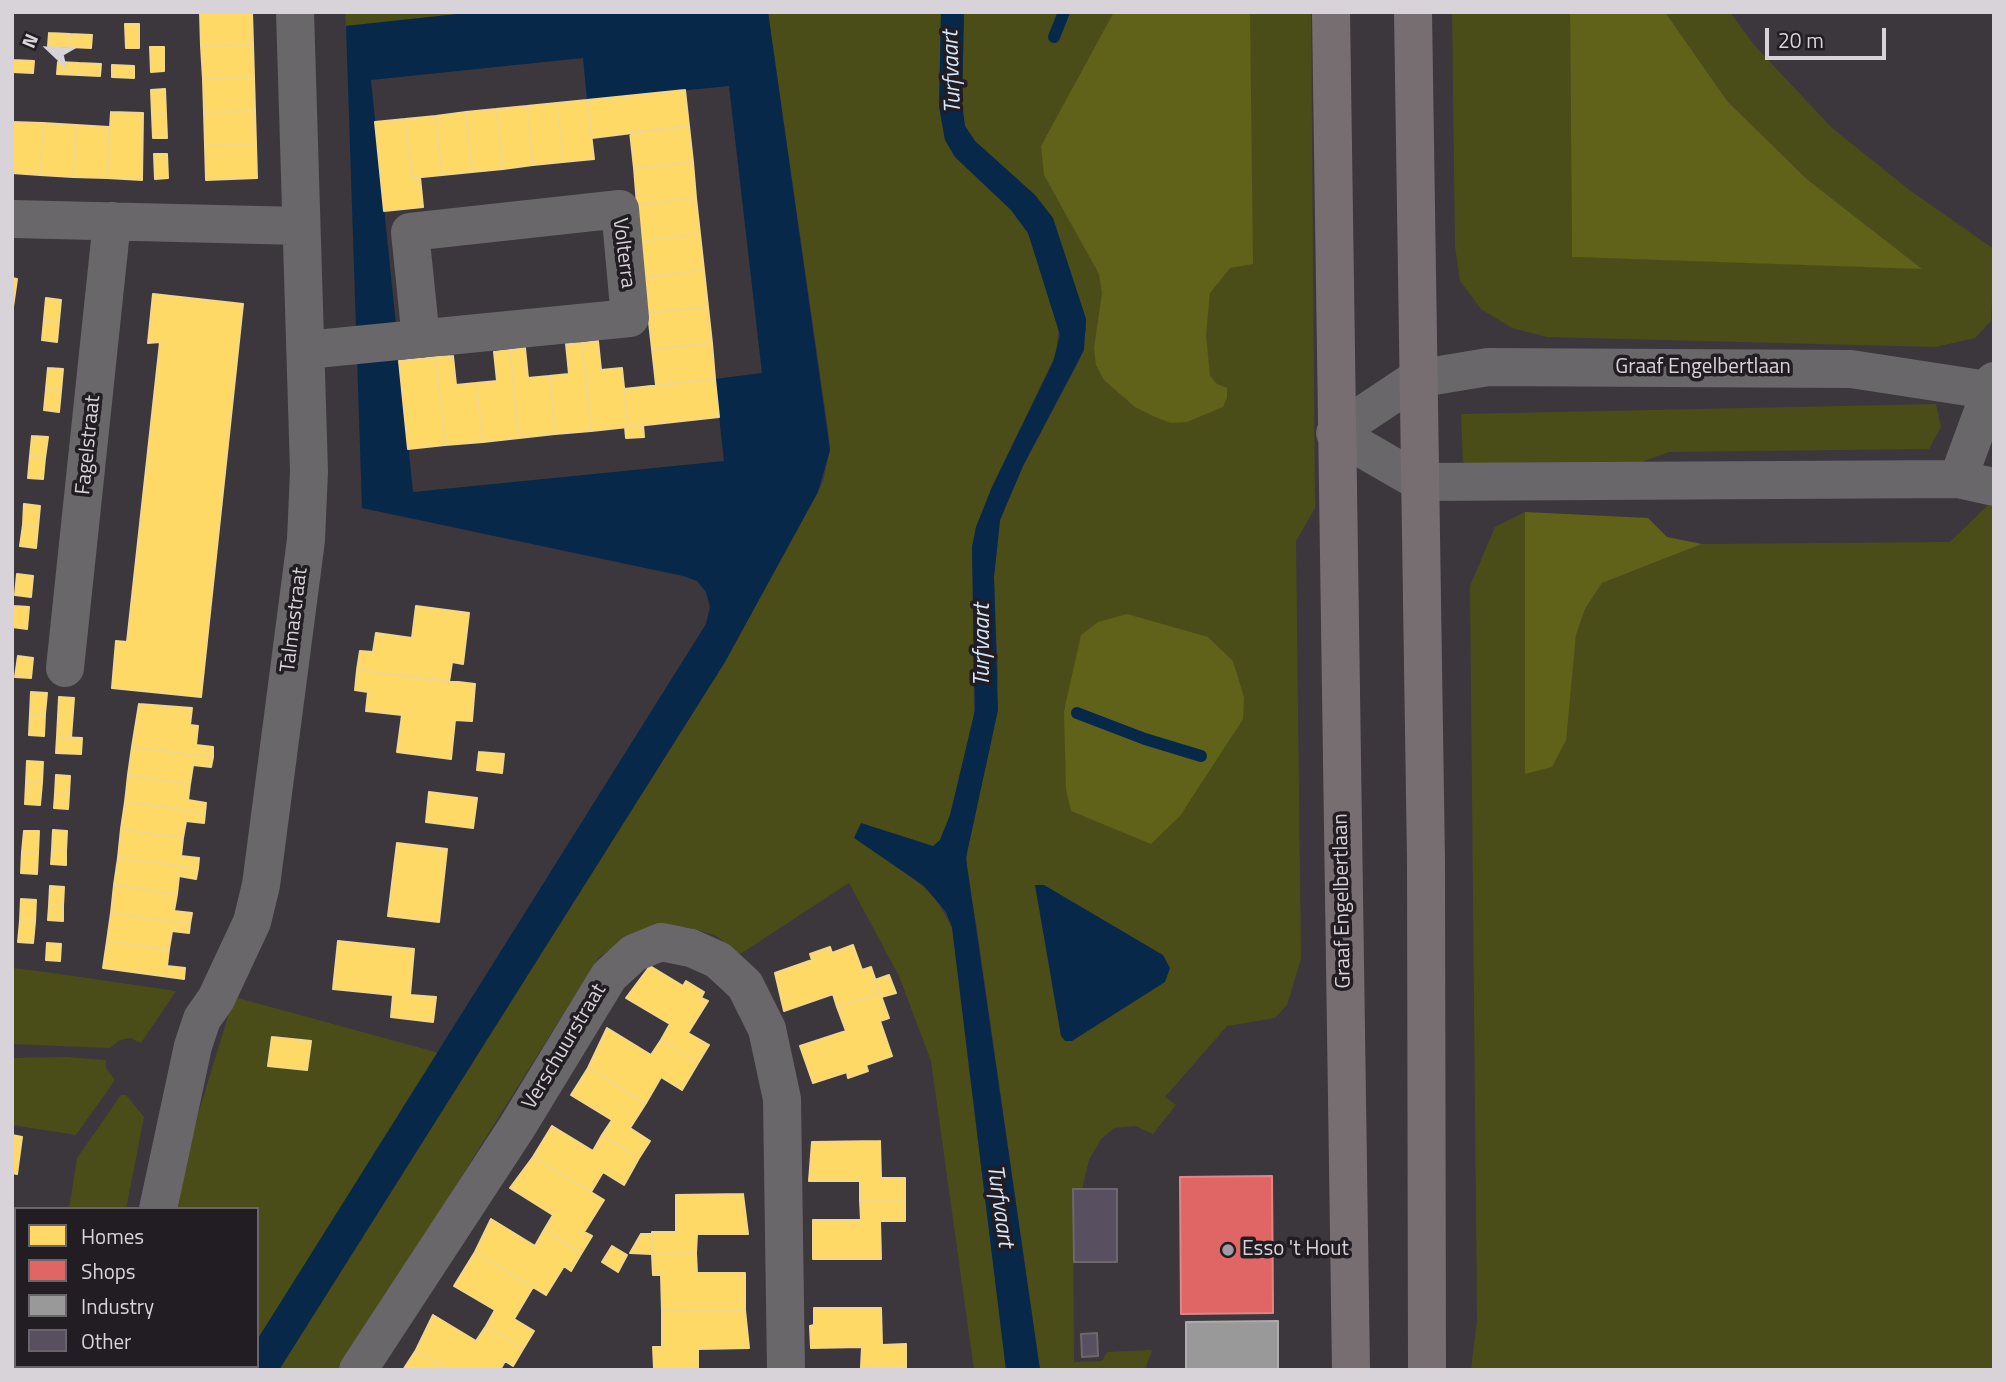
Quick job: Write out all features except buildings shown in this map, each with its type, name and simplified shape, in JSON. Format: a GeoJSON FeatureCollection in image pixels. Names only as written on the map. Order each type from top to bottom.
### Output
{"type":"FeatureCollection","features":[{"type":"Feature","properties":{"kind":"main road","name":"Graaf Engelbertlaan"},"geometry":{"type":"LineString","coordinates":[[1331,12],[1335,433],[1351,1370]]}},
{"type":"Feature","properties":{"kind":"main road"},"geometry":{"type":"LineString","coordinates":[[1413,12],[1416,379],[1420,482],[1427,1370]]}},
{"type":"Feature","properties":{"kind":"street","name":"Talmastraat"},"geometry":{"type":"LineString","coordinates":[[158,1207],[193,1046],[202,1019],[216,999],[247,934],[261,885],[306,540],[309,471],[295,12]]}},
{"type":"Feature","properties":{"kind":"street","name":"Volterra"},"geometry":{"type":"LineString","coordinates":[[306,350],[409,340],[630,318],[620,209],[410,232],[409,340]]}},
{"type":"Feature","properties":{"kind":"street"},"geometry":{"type":"LineString","coordinates":[[12,219],[301,226]]}},
{"type":"Feature","properties":{"kind":"street","name":"Fagelstraat"},"geometry":{"type":"LineString","coordinates":[[65,668],[112,221]]}},
{"type":"Feature","properties":{"kind":"street","name":"Graaf Engelbertlaan"},"geometry":{"type":"LineString","coordinates":[[1335,433],[1416,379],[1488,367],[1851,369],[1992,387],[1976,483],[1420,482]]}},
{"type":"Feature","properties":{"kind":"street"},"geometry":{"type":"LineString","coordinates":[[1335,433],[1420,482]]}},
{"type":"Feature","properties":{"kind":"street","name":"Verschuurstraat"},"geometry":{"type":"LineString","coordinates":[[358,1370],[517,1127],[609,976],[634,953],[661,942],[691,948],[718,960],[745,985],[767,1029],[782,1099],[786,1370]]}},
{"type":"Feature","properties":{"kind":"shaded area"},"geometry":{"type":"Polygon","coordinates":[[[345,12],[476,12],[346,26],[345,12]]]}},
{"type":"Feature","properties":{"kind":"shaded area"},"geometry":{"type":"Polygon","coordinates":[[[768,12],[941,12],[939,106],[945,139],[955,157],[1011,210],[1028,233],[1059,325],[1056,354],[992,487],[976,527],[972,547],[974,721],[950,815],[940,840],[911,876],[935,897],[952,928],[1006,1370],[974,1370],[931,1061],[899,976],[849,883],[740,954],[715,935],[686,927],[642,929],[599,957],[340,1370],[279,1370],[725,662],[823,482],[830,450],[828,429],[768,12]]]}},
{"type":"Feature","properties":{"kind":"shaded area"},"geometry":{"type":"Polygon","coordinates":[[[964,12],[1311,12],[1315,508],[1296,541],[1301,959],[1287,1005],[1275,1018],[1227,1026],[1165,1097],[1176,1105],[1153,1134],[1135,1126],[1114,1128],[1101,1139],[1089,1160],[1082,1189],[1073,1190],[1074,1362],[1102,1361],[1107,1352],[1152,1350],[1145,1370],[1040,1370],[976,922],[966,875],[967,842],[991,743],[998,675],[994,577],[1000,520],[1023,466],[1080,359],[1086,319],[1053,218],[1035,195],[975,141],[965,126],[962,104],[964,12]]]}},
{"type":"Feature","properties":{"kind":"shaded area"},"geometry":{"type":"Polygon","coordinates":[[[1114,12],[1250,12],[1253,264],[1230,268],[1210,293],[1206,335],[1210,376],[1217,384],[1227,388],[1227,398],[1223,407],[1187,422],[1171,423],[1135,407],[1104,380],[1096,365],[1094,348],[1102,293],[1099,274],[1044,175],[1041,146],[1114,12]]]}},
{"type":"Feature","properties":{"kind":"shaded area"},"geometry":{"type":"Polygon","coordinates":[[[1452,12],[1570,12],[1572,257],[1920,268],[1808,180],[1728,102],[1665,12],[1730,12],[1755,46],[1832,128],[1912,192],[1994,249],[1991,321],[1975,338],[1935,347],[1547,337],[1512,328],[1481,309],[1460,281],[1455,246],[1452,12]]]}},
{"type":"Feature","properties":{"kind":"shaded area"},"geometry":{"type":"Polygon","coordinates":[[[1570,12],[1665,12],[1728,102],[1808,180],[1922,269],[1572,257],[1570,12]]]}},
{"type":"Feature","properties":{"kind":"shaded area"},"geometry":{"type":"Polygon","coordinates":[[[1936,404],[1941,427],[1929,449],[1669,452],[1633,465],[1463,465],[1461,414],[1936,404]]]}},
{"type":"Feature","properties":{"kind":"shaded area"},"geometry":{"type":"Polygon","coordinates":[[[1988,505],[1994,507],[1994,1370],[1471,1370],[1477,1320],[1470,586],[1495,527],[1525,512],[1525,773],[1571,678],[1576,635],[1585,609],[1602,583],[1702,544],[1950,542],[1988,505]]]}},
{"type":"Feature","properties":{"kind":"shaded area"},"geometry":{"type":"Polygon","coordinates":[[[1525,512],[1648,518],[1667,537],[1702,544],[1602,583],[1585,609],[1576,635],[1566,740],[1552,767],[1525,774],[1525,512]]]}},
{"type":"Feature","properties":{"kind":"shaded area"},"geometry":{"type":"Polygon","coordinates":[[[1127,614],[1208,637],[1233,661],[1244,697],[1243,719],[1180,816],[1151,844],[1071,811],[1066,789],[1064,711],[1081,635],[1098,622],[1127,614]]]}},
{"type":"Feature","properties":{"kind":"shaded area"},"geometry":{"type":"Polygon","coordinates":[[[12,968],[176,991],[141,1043],[130,1038],[120,1040],[110,1048],[12,1044],[12,968]]]}},
{"type":"Feature","properties":{"kind":"shaded area"},"geometry":{"type":"Polygon","coordinates":[[[234,997],[439,1053],[259,1337],[259,1207],[178,1207],[187,1150],[234,997]]]}},
{"type":"Feature","properties":{"kind":"shaded area"},"geometry":{"type":"Polygon","coordinates":[[[66,1057],[106,1060],[106,1068],[115,1080],[76,1135],[12,1125],[12,1058],[66,1057]]]}},
{"type":"Feature","properties":{"kind":"shaded area"},"geometry":{"type":"Polygon","coordinates":[[[121,1095],[126,1095],[144,1117],[126,1207],[69,1207],[77,1158],[121,1095]]]}},
{"type":"Feature","properties":{"kind":"water"},"geometry":{"type":"Polygon","coordinates":[[[476,12],[768,12],[830,450],[818,492],[725,662],[279,1370],[242,1370],[259,1368],[259,1337],[706,624],[710,607],[706,592],[697,581],[683,576],[362,508],[346,26],[476,12]],[[583,58],[371,80],[413,492],[724,461],[715,379],[762,373],[729,86],[587,100],[583,58]]]}},
{"type":"Feature","properties":{"kind":"water","name":"Turfvaart"},"geometry":{"type":"Polygon","coordinates":[[[941,12],[964,12],[962,104],[965,126],[975,141],[1035,195],[1053,218],[1086,319],[1084,350],[1023,466],[1000,520],[994,577],[998,710],[966,858],[1040,1370],[1006,1370],[952,927],[946,912],[924,886],[854,838],[861,823],[933,846],[940,840],[950,815],[975,710],[972,547],[976,527],[992,487],[1053,362],[1060,335],[1028,233],[1011,210],[955,157],[945,140],[939,106],[941,12]]]}},
{"type":"Feature","properties":{"kind":"water"},"geometry":{"type":"Polygon","coordinates":[[[1035,885],[1044,885],[1163,955],[1170,968],[1165,982],[1072,1041],[1065,1041],[1061,1036],[1035,885]]]}},
{"type":"Feature","properties":{"kind":"waterway"},"geometry":{"type":"LineString","coordinates":[[1054,37],[1064,12]]}},
{"type":"Feature","properties":{"kind":"waterway"},"geometry":{"type":"LineString","coordinates":[[1077,713],[1145,739],[1201,756]]}},
{"type":"Feature","properties":{"kind":"place","name":"Esso 't Hout"},"geometry":{"type":"Point","coordinates":[1228,1250]}}]}
